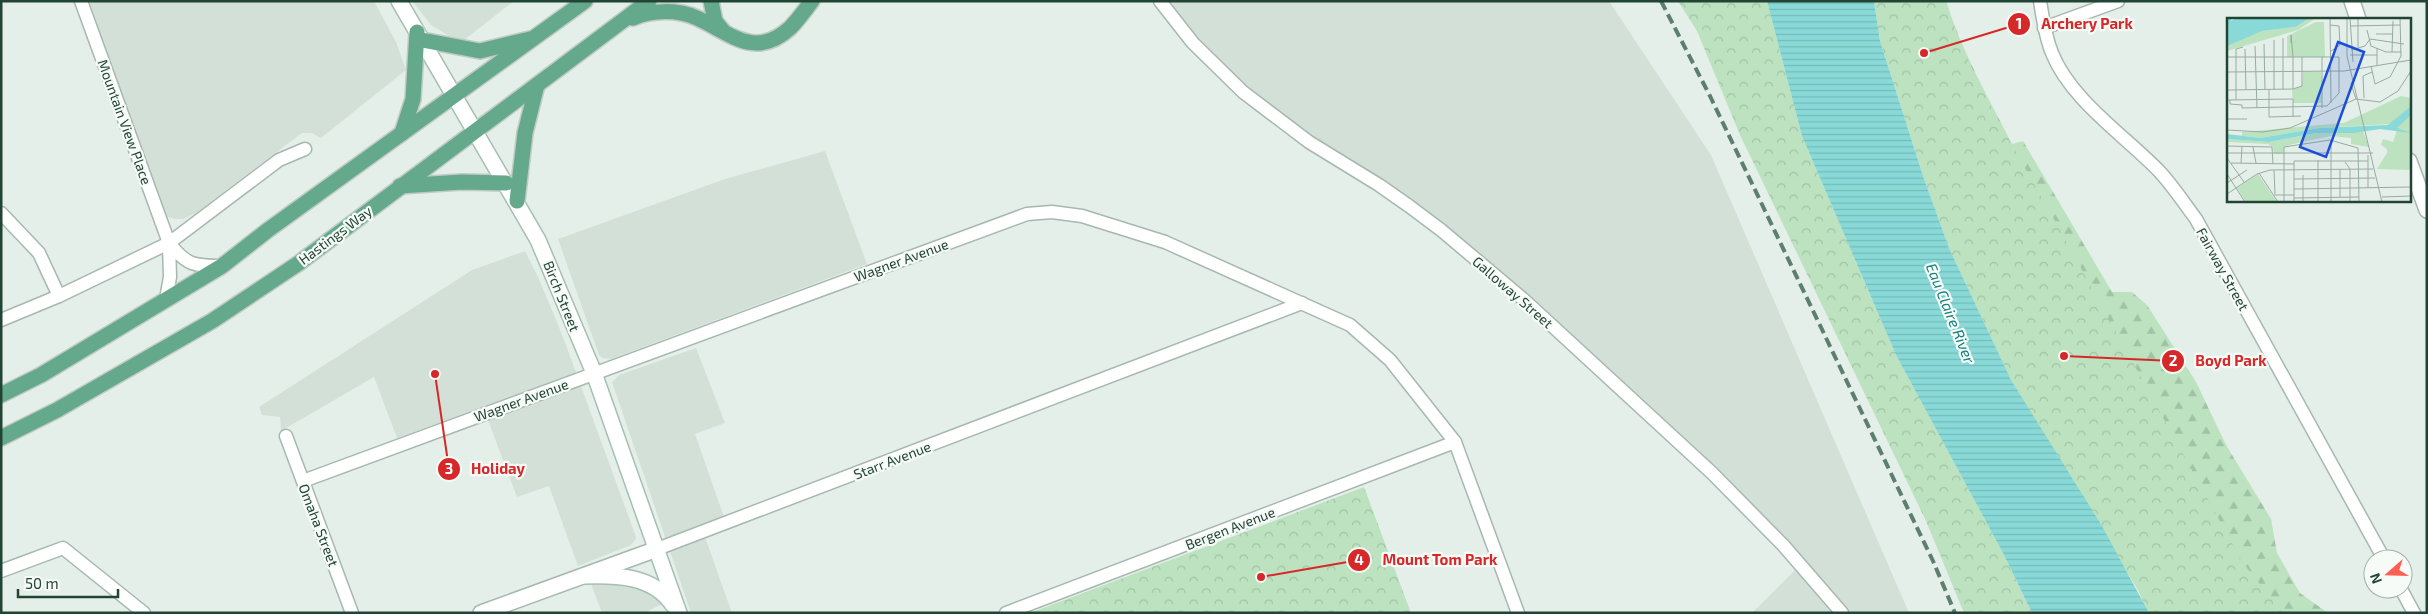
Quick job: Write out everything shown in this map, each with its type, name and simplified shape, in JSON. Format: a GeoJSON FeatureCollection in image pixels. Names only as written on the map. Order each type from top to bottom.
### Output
{"type":"FeatureCollection","features":[{"type":"Feature","properties":{"kind":"main road","name":"Birch Street"},"geometry":{"type":"LineString","coordinates":[[399,1],[518,201],[551,268],[594,373],[679,613]]}},
{"type":"Feature","properties":{"kind":"main road"},"geometry":{"type":"LineString","coordinates":[[1,395],[41,375],[222,266],[585,1]]}},
{"type":"Feature","properties":{"kind":"main road","name":"Hastings Way"},"geometry":{"type":"LineString","coordinates":[[1,438],[57,410],[212,321],[299,263],[649,1]]}},
{"type":"Feature","properties":{"kind":"main road"},"geometry":{"type":"LineString","coordinates":[[711,1],[715,21],[724,31]]}},
{"type":"Feature","properties":{"kind":"main road"},"geometry":{"type":"LineString","coordinates":[[618,25],[655,11],[696,17],[744,42],[756,44],[767,41],[790,28],[812,1]]}},
{"type":"Feature","properties":{"kind":"main road"},"geometry":{"type":"LineString","coordinates":[[2352,1],[2358,18]]}},
{"type":"Feature","properties":{"kind":"main road"},"geometry":{"type":"LineString","coordinates":[[402,134],[413,99],[420,36],[480,51],[536,38]]}},
{"type":"Feature","properties":{"kind":"main road"},"geometry":{"type":"LineString","coordinates":[[518,201],[525,133],[537,85]]}},
{"type":"Feature","properties":{"kind":"main road"},"geometry":{"type":"LineString","coordinates":[[2410,164],[2427,210]]}},
{"type":"Feature","properties":{"kind":"main road"},"geometry":{"type":"LineString","coordinates":[[400,186],[462,182],[506,183]]}},
{"type":"Feature","properties":{"kind":"main road","name":"Starr Avenue"},"geometry":{"type":"LineString","coordinates":[[481,613],[657,549]]}},
{"type":"Feature","properties":{"kind":"main road"},"geometry":{"type":"LineString","coordinates":[[584,576],[611,576],[639,580],[662,592],[679,613]]}},
{"type":"Feature","properties":{"kind":"street","name":"Mountain View Place"},"geometry":{"type":"LineString","coordinates":[[81,1],[169,244],[170,277],[166,299]]}},
{"type":"Feature","properties":{"kind":"street","name":"Galloway Street"},"geometry":{"type":"LineString","coordinates":[[1160,1],[1193,43],[1243,92],[1310,142],[1409,206],[1523,299],[1712,473],[1783,545],[1842,613]]}},
{"type":"Feature","properties":{"kind":"street","name":"Fairway Street"},"geometry":{"type":"LineString","coordinates":[[2040,1],[2044,28],[2052,54],[2064,76],[2081,96],[2159,171],[2196,219],[2378,549]]}},
{"type":"Feature","properties":{"kind":"street"},"geometry":{"type":"LineString","coordinates":[[2044,28],[2118,1]]}},
{"type":"Feature","properties":{"kind":"street"},"geometry":{"type":"LineString","coordinates":[[1,320],[59,296],[169,244],[279,160],[305,149]]}},
{"type":"Feature","properties":{"kind":"street","name":"Wagner Avenue"},"geometry":{"type":"LineString","coordinates":[[303,481],[1027,214],[1052,212],[1082,216],[1165,242],[1350,325],[1390,360],[1454,442],[1518,613]]}},
{"type":"Feature","properties":{"kind":"street"},"geometry":{"type":"LineString","coordinates":[[1,213],[38,253],[46,265],[59,296]]}},
{"type":"Feature","properties":{"kind":"street","name":"Mountain View Place"},"geometry":{"type":"LineString","coordinates":[[169,244],[197,266],[222,266]]}},
{"type":"Feature","properties":{"kind":"street","name":"Starr Avenue"},"geometry":{"type":"LineString","coordinates":[[657,549],[1302,303]]}},
{"type":"Feature","properties":{"kind":"street","name":"Omaha Street"},"geometry":{"type":"LineString","coordinates":[[286,436],[352,613]]}},
{"type":"Feature","properties":{"kind":"street","name":"Bergen Avenue"},"geometry":{"type":"LineString","coordinates":[[1006,613],[1454,442]]}},
{"type":"Feature","properties":{"kind":"street"},"geometry":{"type":"LineString","coordinates":[[1,571],[63,548],[144,613]]}},
{"type":"Feature","properties":{"kind":"street"},"geometry":{"type":"LineString","coordinates":[[2406,599],[2414,613]]}},
{"type":"Feature","properties":{"kind":"shaded area"},"geometry":{"type":"Polygon","coordinates":[[[89,1],[374,1],[396,42],[406,70],[321,138],[312,133],[302,133],[196,213],[183,219],[175,219],[168,217],[164,211],[89,1]]]}},
{"type":"Feature","properties":{"kind":"shaded area"},"geometry":{"type":"Polygon","coordinates":[[[412,1],[514,1],[464,40],[449,36],[431,25],[412,1]]]}},
{"type":"Feature","properties":{"kind":"shaded area"},"geometry":{"type":"Polygon","coordinates":[[[1160,1],[1609,1],[1711,155],[1909,613],[1752,613],[1800,565],[1783,545],[1441,230],[1243,92],[1160,1]]]}},
{"type":"Feature","properties":{"kind":"shaded area"},"geometry":{"type":"Polygon","coordinates":[[[825,151],[867,264],[611,359],[602,358],[599,355],[558,239],[725,179],[825,151]]]}},
{"type":"Feature","properties":{"kind":"shaded area"},"geometry":{"type":"Polygon","coordinates":[[[525,251],[563,337],[636,539],[631,545],[578,566],[549,486],[517,497],[483,407],[397,438],[374,377],[281,431],[280,417],[262,415],[259,407],[472,270],[525,251]]]}},
{"type":"Feature","properties":{"kind":"shaded area"},"geometry":{"type":"Polygon","coordinates":[[[696,348],[725,423],[695,434],[724,517],[701,526],[732,613],[691,613],[612,382],[619,375],[696,348]]]}},
{"type":"Feature","properties":{"kind":"shaded area"},"geometry":{"type":"Polygon","coordinates":[[[619,575],[672,599],[644,613],[602,613],[590,581],[619,575]]]}},
{"type":"Feature","properties":{"kind":"green space"},"geometry":{"type":"Polygon","coordinates":[[[1678,1],[1767,1],[1802,136],[1896,355],[2004,555],[2032,613],[1964,613],[1926,521],[1740,135],[1697,31],[1678,1]]]}},
{"type":"Feature","properties":{"kind":"green space"},"geometry":{"type":"Polygon","coordinates":[[[1874,1],[1946,1],[1968,56],[2012,144],[2023,141],[2112,292],[2132,292],[2147,305],[2196,382],[2226,445],[2271,519],[2277,553],[2300,593],[2328,613],[2254,613],[2074,483],[2011,380],[1969,289],[1874,1]]]}},
{"type":"Feature","properties":{"kind":"green space"},"geometry":{"type":"Polygon","coordinates":[[[1874,1],[1946,1],[1967,58],[1995,114],[2243,563],[2283,613],[2148,613],[2138,590],[2011,380],[1949,248],[1923,176],[1880,41],[1874,1]]]}},
{"type":"Feature","properties":{"kind":"green space"},"geometry":{"type":"Polygon","coordinates":[[[1364,487],[1411,613],[1030,613],[1364,487]]]}},
{"type":"Feature","properties":{"kind":"water","name":"Eau Claire River"},"geometry":{"type":"Polygon","coordinates":[[[1767,1],[1874,1],[1880,41],[1923,176],[1949,248],[2011,380],[2102,526],[2149,613],[2032,613],[2004,555],[1896,355],[1802,136],[1767,1]]]}},
{"type":"Feature","properties":{"kind":"railway"},"geometry":{"type":"LineString","coordinates":[[1661,1],[1710,96],[1933,561],[1955,613]]}},
{"type":"Feature","properties":{"kind":"place","name":"Archery Park"},"geometry":{"type":"Point","coordinates":[1924,53]}},
{"type":"Feature","properties":{"kind":"place","name":"Boyd Park"},"geometry":{"type":"Point","coordinates":[2064,356]}},
{"type":"Feature","properties":{"kind":"place","name":"Holiday"},"geometry":{"type":"Point","coordinates":[435,374]}},
{"type":"Feature","properties":{"kind":"place","name":"Mount Tom Park"},"geometry":{"type":"Point","coordinates":[1261,577]}}]}
